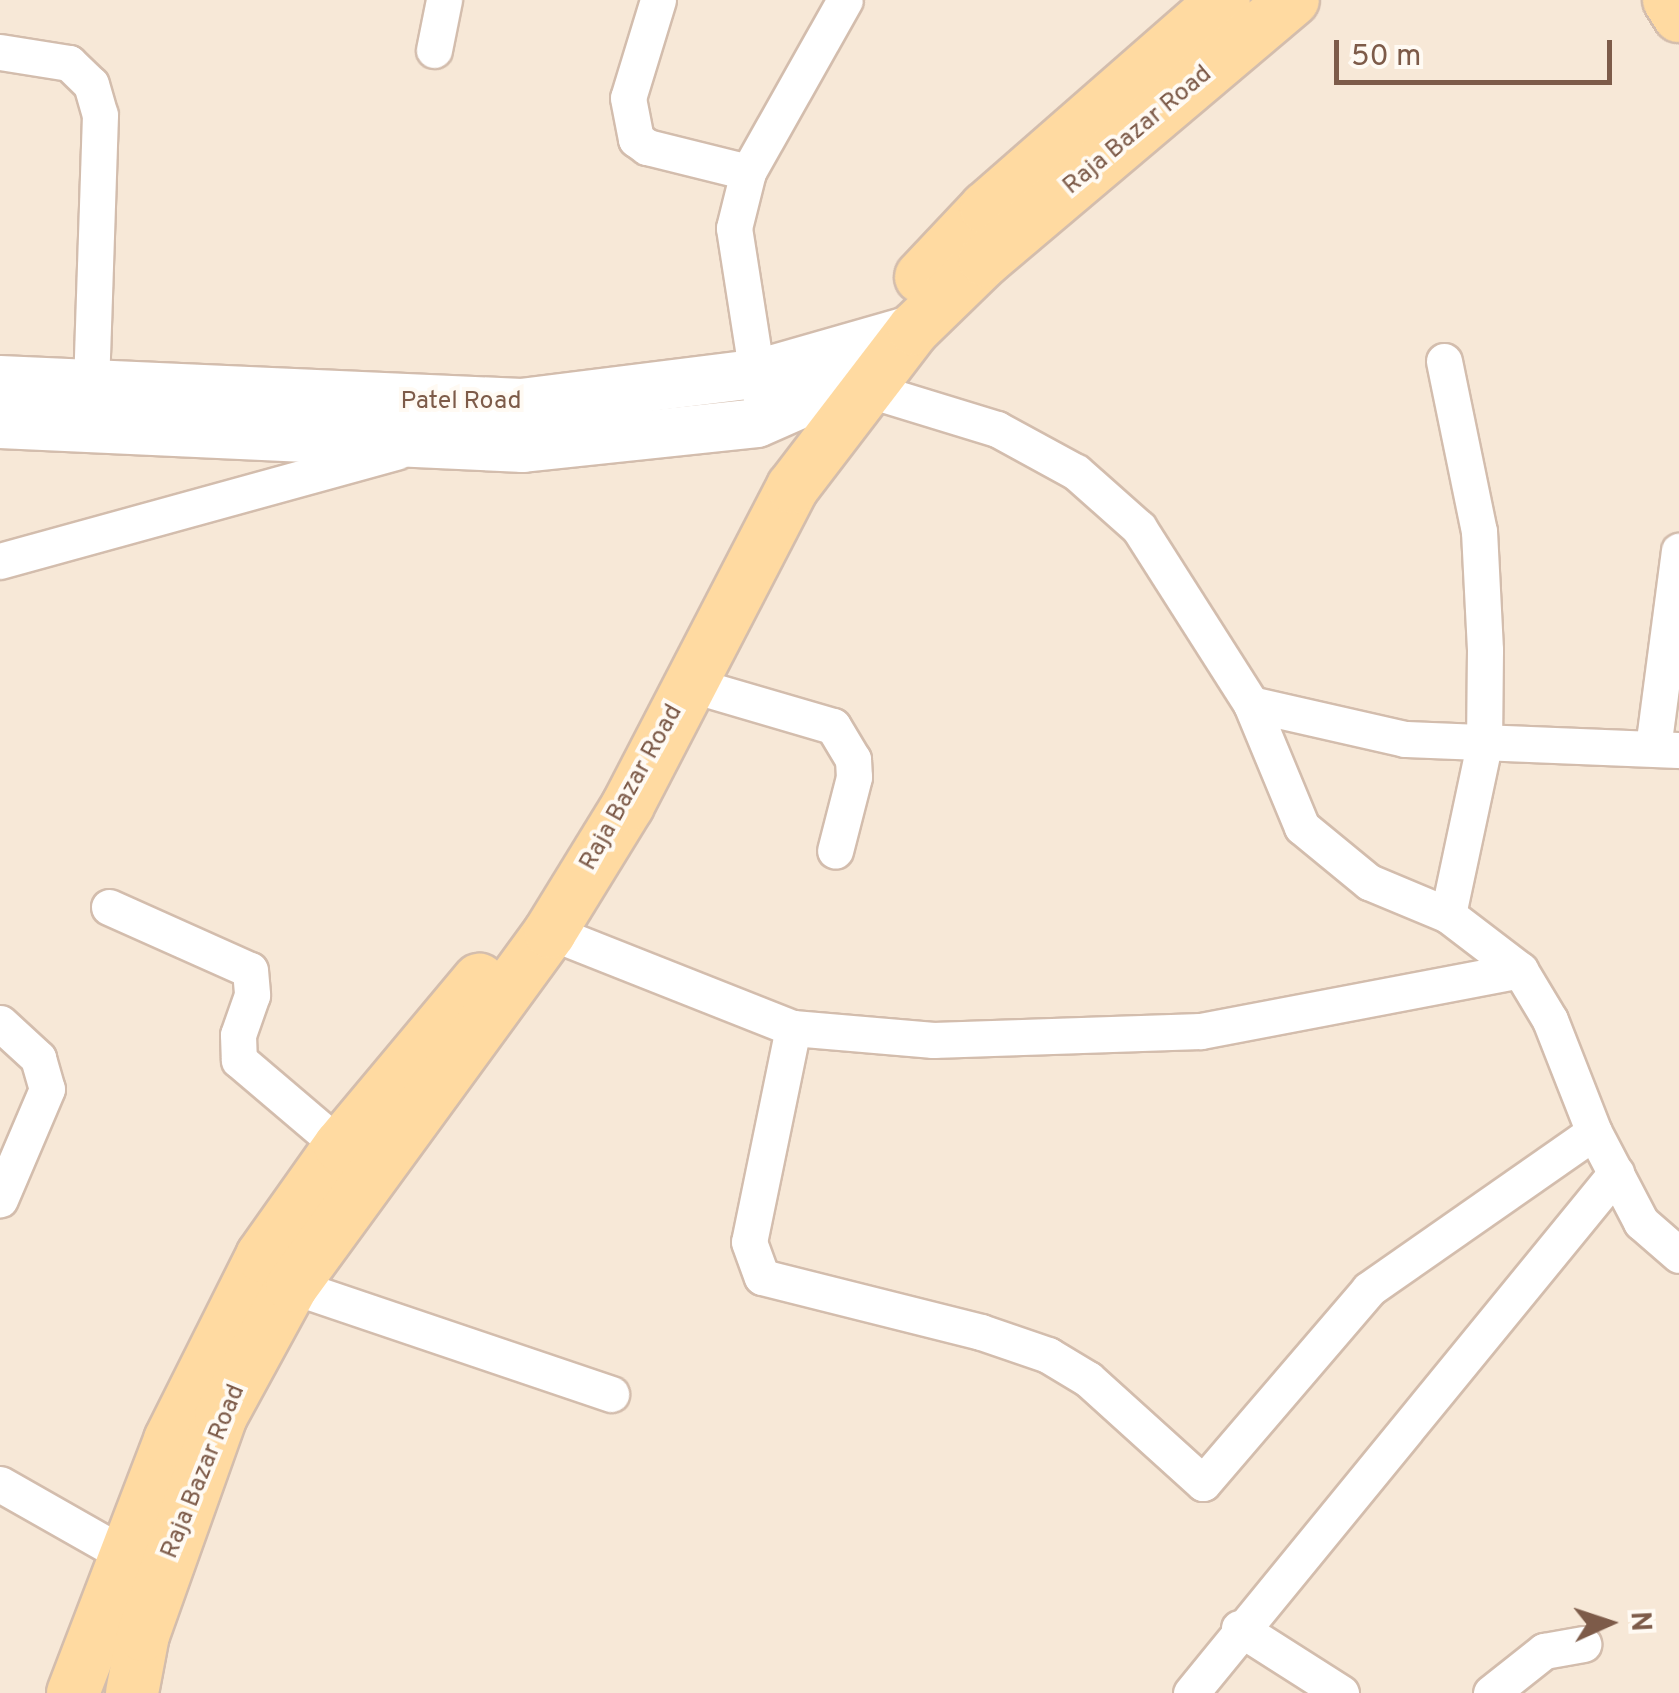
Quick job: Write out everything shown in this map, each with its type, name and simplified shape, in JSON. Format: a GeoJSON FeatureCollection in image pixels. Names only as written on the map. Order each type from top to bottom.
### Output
{"type":"FeatureCollection","features":[{"type":"Feature","properties":{"kind":"main road","name":"Raja Bazar Road"},"geometry":{"type":"LineString","coordinates":[[74,1693],[123,1554],[170,1440],[262,1256],[340,1146],[485,973],[845,377],[986,208],[1224,0]]}},
{"type":"Feature","properties":{"kind":"main road","name":"Raja Bazar Road"},"geometry":{"type":"LineString","coordinates":[[132,1693],[143,1634],[222,1416],[292,1286],[550,932],[628,805],[793,487],[845,377],[914,329],[984,260],[1293,0]]}},
{"type":"Feature","properties":{"kind":"main road"},"geometry":{"type":"LineString","coordinates":[[1669,0],[1679,16]]}},
{"type":"Feature","properties":{"kind":"street"},"geometry":{"type":"LineString","coordinates":[[434,50],[444,0]]}},
{"type":"Feature","properties":{"kind":"street"},"geometry":{"type":"LineString","coordinates":[[658,0],[628,98],[636,139],[647,147],[748,172]]}},
{"type":"Feature","properties":{"kind":"street"},"geometry":{"type":"LineString","coordinates":[[757,424],[761,373],[734,228],[748,172],[845,0]]}},
{"type":"Feature","properties":{"kind":"street"},"geometry":{"type":"LineString","coordinates":[[0,52],[69,63],[91,84],[100,115],[92,386]]}},
{"type":"Feature","properties":{"kind":"street"},"geometry":{"type":"LineString","coordinates":[[1444,360],[1479,531],[1484,745],[1448,915]]}},
{"type":"Feature","properties":{"kind":"street","name":"Patel Road"},"geometry":{"type":"LineString","coordinates":[[0,380],[520,403],[761,373],[845,377]]}},
{"type":"Feature","properties":{"kind":"street"},"geometry":{"type":"LineString","coordinates":[[845,377],[997,430],[1076,472],[1139,528],[1251,704],[1302,827],[1369,882],[1448,915],[1520,970],[1550,1020],[1594,1132],[1641,1222],[1679,1254]]}},
{"type":"Feature","properties":{"kind":"street","name":"Patel Road"},"geometry":{"type":"LineString","coordinates":[[0,424],[411,448],[523,448],[757,424],[845,377]]}},
{"type":"Feature","properties":{"kind":"street"},"geometry":{"type":"LineString","coordinates":[[0,560],[411,448]]}},
{"type":"Feature","properties":{"kind":"street"},"geometry":{"type":"LineString","coordinates":[[1251,704],[1404,739],[1666,749],[1679,551]]}},
{"type":"Feature","properties":{"kind":"street"},"geometry":{"type":"LineString","coordinates":[[688,684],[833,726],[853,759],[854,777],[835,851]]}},
{"type":"Feature","properties":{"kind":"street"},"geometry":{"type":"LineString","coordinates":[[110,907],[250,970],[252,995],[238,1035],[239,1060],[340,1146]]}},
{"type":"Feature","properties":{"kind":"street"},"geometry":{"type":"LineString","coordinates":[[550,932],[793,1028],[933,1040],[1201,1031],[1520,970]]}},
{"type":"Feature","properties":{"kind":"street"},"geometry":{"type":"LineString","coordinates":[[0,1023],[38,1058],[47,1089],[0,1199]]}},
{"type":"Feature","properties":{"kind":"street"},"geometry":{"type":"LineString","coordinates":[[793,1028],[749,1242],[762,1278],[981,1332],[1048,1355],[1088,1380],[1203,1484],[1369,1290],[1594,1132]]}},
{"type":"Feature","properties":{"kind":"street"},"geometry":{"type":"LineString","coordinates":[[1190,1693],[1239,1628],[1386,1460],[1616,1172]]}},
{"type":"Feature","properties":{"kind":"street"},"geometry":{"type":"LineString","coordinates":[[292,1286],[612,1394]]}},
{"type":"Feature","properties":{"kind":"street"},"geometry":{"type":"LineString","coordinates":[[0,1484],[123,1554]]}},
{"type":"Feature","properties":{"kind":"street"},"geometry":{"type":"LineString","coordinates":[[1239,1628],[1342,1693]]}},
{"type":"Feature","properties":{"kind":"street"},"geometry":{"type":"LineString","coordinates":[[1491,1693],[1544,1652],[1583,1644]]}},
{"type":"Feature","properties":{"kind":"shaded area"},"geometry":{"type":"Polygon","coordinates":[[[0,0],[1679,0],[1679,1693],[0,1693],[0,0]]]}}]}
